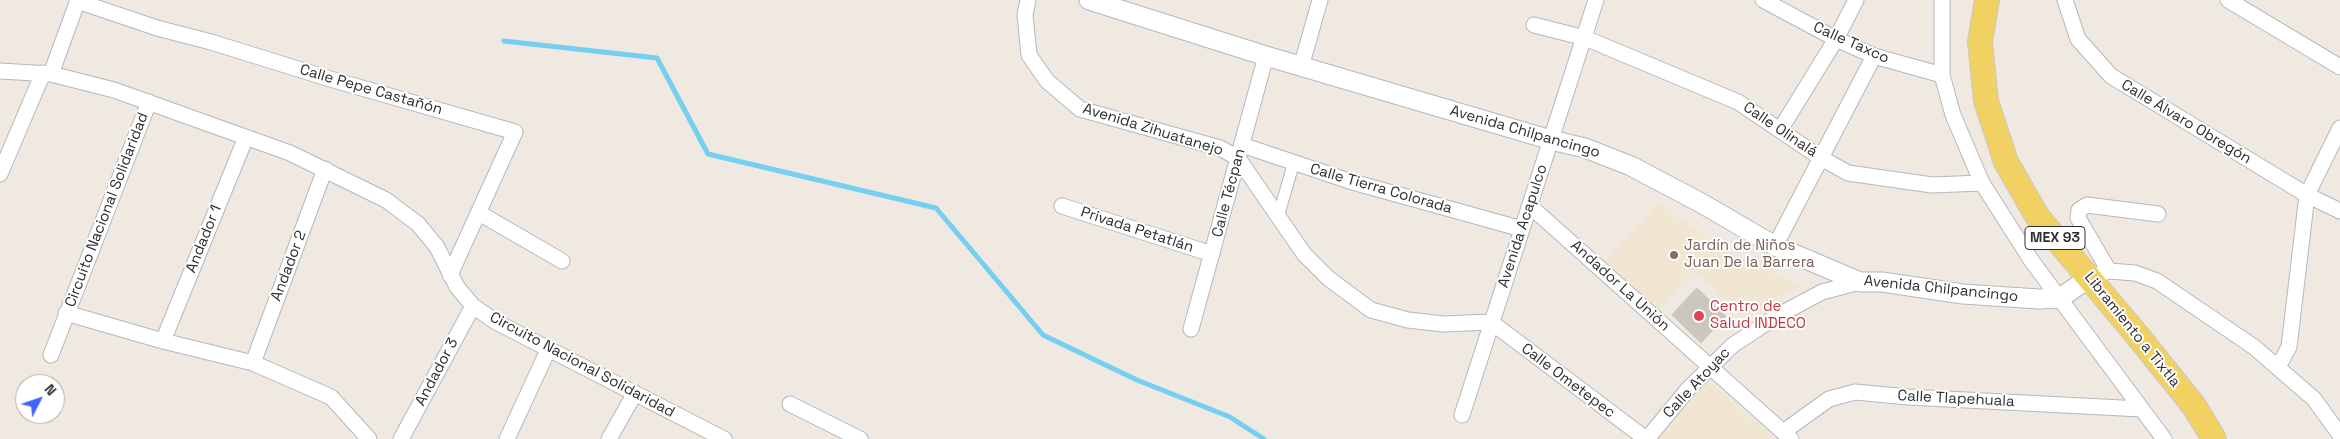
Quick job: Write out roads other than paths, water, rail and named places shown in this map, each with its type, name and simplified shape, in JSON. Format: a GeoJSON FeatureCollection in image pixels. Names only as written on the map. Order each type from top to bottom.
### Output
{"type":"FeatureCollection","features":[{"type":"Feature","properties":{"kind":"main road","name":"Libramiento a Tixtla"},"geometry":{"type":"LineString","coordinates":[[1987,0],[1980,42],[1986,101],[2006,162],[2037,216],[2099,275],[2194,406],[2214,439]]}},
{"type":"Feature","properties":{"kind":"street","name":"Avenida Zihuatanejo"},"geometry":{"type":"LineString","coordinates":[[1028,0],[1025,15],[1030,55],[1047,81],[1080,109],[1240,152],[1278,217],[1304,254],[1328,278],[1371,310],[1417,321],[1444,324],[1491,322]]}},
{"type":"Feature","properties":{"kind":"street","name":"Avenida Chilpancingo"},"geometry":{"type":"LineString","coordinates":[[1089,0],[1301,67],[1551,140],[1586,148],[1631,166],[1701,203],[1775,246],[1860,282],[1882,282],[1963,294],[2060,298]]}},
{"type":"Feature","properties":{"kind":"street"},"geometry":{"type":"LineString","coordinates":[[1301,67],[1320,0]]}},
{"type":"Feature","properties":{"kind":"street","name":"Avenida Acapulco"},"geometry":{"type":"LineString","coordinates":[[1462,415],[1596,0]]}},
{"type":"Feature","properties":{"kind":"street","name":"Calle Taxco"},"geometry":{"type":"LineString","coordinates":[[1763,0],[1836,39],[1874,56],[1942,75]]}},
{"type":"Feature","properties":{"kind":"street"},"geometry":{"type":"LineString","coordinates":[[1780,130],[1836,39],[1856,0]]}},
{"type":"Feature","properties":{"kind":"street"},"geometry":{"type":"LineString","coordinates":[[1942,0],[1942,75],[1953,115],[1982,184],[2030,260],[2164,439]]}},
{"type":"Feature","properties":{"kind":"street","name":"Calle Álvaro Obregón"},"geometry":{"type":"LineString","coordinates":[[2065,0],[2078,39],[2111,76],[2307,195],[2340,212]]}},
{"type":"Feature","properties":{"kind":"street"},"geometry":{"type":"LineString","coordinates":[[2228,0],[2340,68]]}},
{"type":"Feature","properties":{"kind":"street"},"geometry":{"type":"LineString","coordinates":[[0,174],[78,1]]}},
{"type":"Feature","properties":{"kind":"street","name":"Calle Pepe Castañón"},"geometry":{"type":"LineString","coordinates":[[78,1],[157,28],[211,42],[327,78],[515,132],[450,275]]}},
{"type":"Feature","properties":{"kind":"street","name":"Calle Olinalá"},"geometry":{"type":"LineString","coordinates":[[1534,25],[1585,38],[1738,102],[1821,158],[1848,173],[1932,185],[1982,184]]}},
{"type":"Feature","properties":{"kind":"street","name":"Calle Técpan"},"geometry":{"type":"LineString","coordinates":[[1191,329],[1266,56]]}},
{"type":"Feature","properties":{"kind":"street"},"geometry":{"type":"LineString","coordinates":[[1775,246],[1874,56]]}},
{"type":"Feature","properties":{"kind":"street","name":"Circuito Nacional Solidaridad"},"geometry":{"type":"LineString","coordinates":[[0,71],[47,73],[114,90],[290,153],[386,200],[418,224],[437,247],[450,275],[472,306],[496,322],[635,393],[708,435],[724,439]]}},
{"type":"Feature","properties":{"kind":"street","name":"Circuito Nacional Solidaridad"},"geometry":{"type":"LineString","coordinates":[[149,102],[66,313],[163,341],[253,363],[331,397],[369,439]]}},
{"type":"Feature","properties":{"kind":"street"},"geometry":{"type":"LineString","coordinates":[[2278,367],[2289,347],[2307,195],[2340,128]]}},
{"type":"Feature","properties":{"kind":"street","name":"Andador 1"},"geometry":{"type":"LineString","coordinates":[[163,341],[246,137]]}},
{"type":"Feature","properties":{"kind":"street","name":"Calle Tierra Colorada"},"geometry":{"type":"LineString","coordinates":[[1240,152],[1294,162],[1349,181],[1522,229]]}},
{"type":"Feature","properties":{"kind":"street"},"geometry":{"type":"LineString","coordinates":[[1278,217],[1294,162]]}},
{"type":"Feature","properties":{"kind":"street","name":"Andador 2"},"geometry":{"type":"LineString","coordinates":[[253,363],[325,169]]}},
{"type":"Feature","properties":{"kind":"street"},"geometry":{"type":"LineString","coordinates":[[2099,275],[2078,218],[2079,210],[2087,205],[2158,214]]}},
{"type":"Feature","properties":{"kind":"street","name":"Privada Petatlán"},"geometry":{"type":"LineString","coordinates":[[1062,206],[1212,254]]}},
{"type":"Feature","properties":{"kind":"street","name":"Andador La Unión"},"geometry":{"type":"LineString","coordinates":[[1530,206],[1787,435]]}},
{"type":"Feature","properties":{"kind":"street"},"geometry":{"type":"LineString","coordinates":[[479,213],[562,261]]}},
{"type":"Feature","properties":{"kind":"street"},"geometry":{"type":"LineString","coordinates":[[2060,298],[2099,275],[2135,273],[2157,281],[2254,347],[2278,367],[2314,399],[2340,435]]}},
{"type":"Feature","properties":{"kind":"street","name":"Calle Atoyac"},"geometry":{"type":"LineString","coordinates":[[1646,439],[1689,388],[1733,345],[1777,316],[1822,292],[1860,282]]}},
{"type":"Feature","properties":{"kind":"street","name":"Andador 3"},"geometry":{"type":"LineString","coordinates":[[401,439],[472,306]]}},
{"type":"Feature","properties":{"kind":"street"},"geometry":{"type":"LineString","coordinates":[[51,355],[66,313]]}},
{"type":"Feature","properties":{"kind":"street","name":"Calle Ometepec"},"geometry":{"type":"LineString","coordinates":[[1491,322],[1646,439]]}},
{"type":"Feature","properties":{"kind":"street"},"geometry":{"type":"LineString","coordinates":[[507,439],[549,348]]}},
{"type":"Feature","properties":{"kind":"street","name":"Calle Tlapehuala"},"geometry":{"type":"LineString","coordinates":[[1787,435],[1829,399],[1854,392],[1908,398],[2141,409]]}},
{"type":"Feature","properties":{"kind":"street"},"geometry":{"type":"LineString","coordinates":[[609,439],[635,393]]}},
{"type":"Feature","properties":{"kind":"street"},"geometry":{"type":"LineString","coordinates":[[790,404],[860,439]]}},
{"type":"Feature","properties":{"kind":"waterway"},"geometry":{"type":"LineString","coordinates":[[504,41],[657,58],[708,154],[936,208],[1043,335],[1137,380],[1230,417],[1264,439]]}},
{"type":"Feature","properties":{"kind":"place","name":"Jardín de Niños Juan De la Barrera"},"geometry":{"type":"Point","coordinates":[1674,255]}},
{"type":"Feature","properties":{"kind":"place","name":"Centro de Salud INDECO"},"geometry":{"type":"Point","coordinates":[1699,316]}}]}
